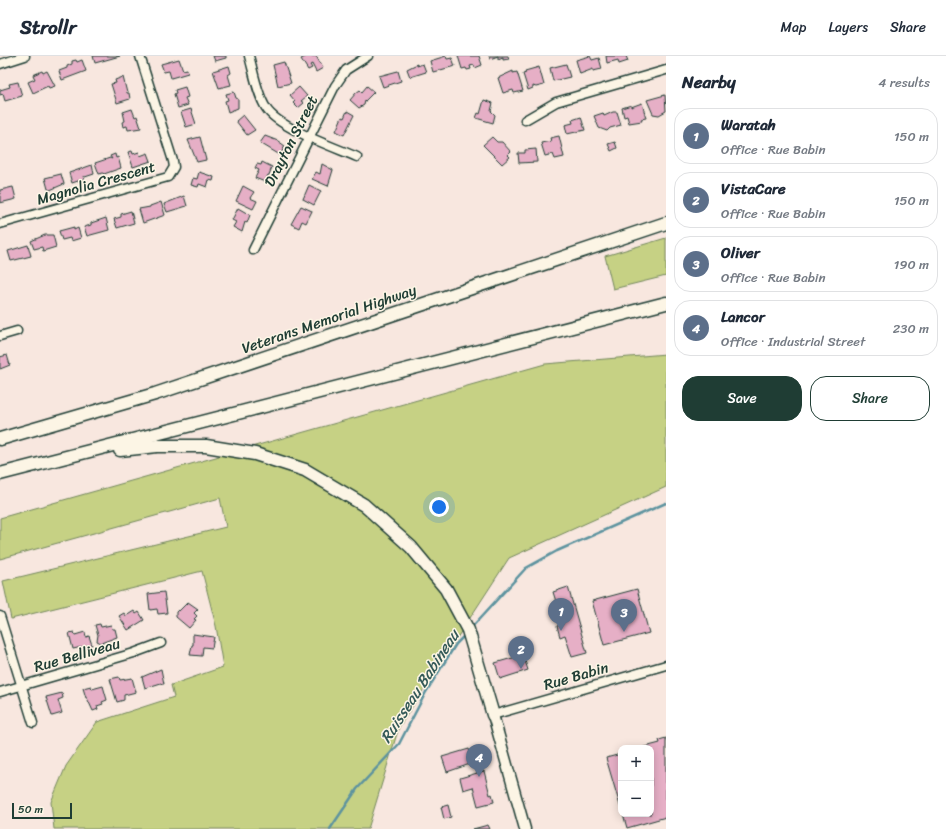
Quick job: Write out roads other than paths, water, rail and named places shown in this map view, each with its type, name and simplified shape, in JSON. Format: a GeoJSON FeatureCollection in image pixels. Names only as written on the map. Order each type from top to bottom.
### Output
{"type":"FeatureCollection","features":[{"type":"Feature","properties":{"kind":"highway","name":"Veterans Memorial Highway"},"geometry":{"type":"LineString","coordinates":[[0,439],[155,394],[666,222]]}},
{"type":"Feature","properties":{"kind":"highway"},"geometry":{"type":"LineString","coordinates":[[0,474],[666,303]]}},
{"type":"Feature","properties":{"kind":"highway"},"geometry":{"type":"LineString","coordinates":[[81,454],[157,446],[199,446],[255,454],[305,470],[364,505],[411,547],[446,589],[468,630],[493,714]]}},
{"type":"Feature","properties":{"kind":"main road"},"geometry":{"type":"LineString","coordinates":[[493,714],[525,829]]}},
{"type":"Feature","properties":{"kind":"street"},"geometry":{"type":"LineString","coordinates":[[0,64],[25,56]]}},
{"type":"Feature","properties":{"kind":"street","name":"Magnolia Crescent"},"geometry":{"type":"LineString","coordinates":[[0,224],[168,177],[172,173],[173,160],[140,56]]}},
{"type":"Feature","properties":{"kind":"street"},"geometry":{"type":"LineString","coordinates":[[249,56],[266,108],[279,121],[357,157]]}},
{"type":"Feature","properties":{"kind":"street","name":"Drayton Street"},"geometry":{"type":"LineString","coordinates":[[252,250],[342,75],[352,65],[368,56]]}},
{"type":"Feature","properties":{"kind":"street"},"geometry":{"type":"LineString","coordinates":[[525,120],[556,102],[666,70]]}},
{"type":"Feature","properties":{"kind":"street"},"geometry":{"type":"LineString","coordinates":[[0,336],[17,331]]}},
{"type":"Feature","properties":{"kind":"street"},"geometry":{"type":"LineString","coordinates":[[0,616],[33,723]]}},
{"type":"Feature","properties":{"kind":"street","name":"Rue Belliveau"},"geometry":{"type":"LineString","coordinates":[[0,692],[134,653],[161,643]]}},
{"type":"Feature","properties":{"kind":"street","name":"Rue Babin"},"geometry":{"type":"LineString","coordinates":[[493,714],[666,665]]}},
{"type":"Feature","properties":{"kind":"waterway","name":"Ruisseau Babineau"},"geometry":{"type":"LineString","coordinates":[[471,628],[526,568],[557,551],[666,503]]}},
{"type":"Feature","properties":{"kind":"waterway","name":"Ruisseau Babineau"},"geometry":{"type":"LineString","coordinates":[[330,829],[357,789],[399,744],[426,692],[456,644],[465,635]]}},
{"type":"Feature","properties":{"kind":"place","name":"Waratah"},"geometry":{"type":"Point","coordinates":[561,631]}},
{"type":"Feature","properties":{"kind":"place","name":"Oliver"},"geometry":{"type":"Point","coordinates":[624,632]}},
{"type":"Feature","properties":{"kind":"place","name":"VistaCare"},"geometry":{"type":"Point","coordinates":[521,669]}},
{"type":"Feature","properties":{"kind":"place","name":"Lancor"},"geometry":{"type":"Point","coordinates":[479,777]}}]}
